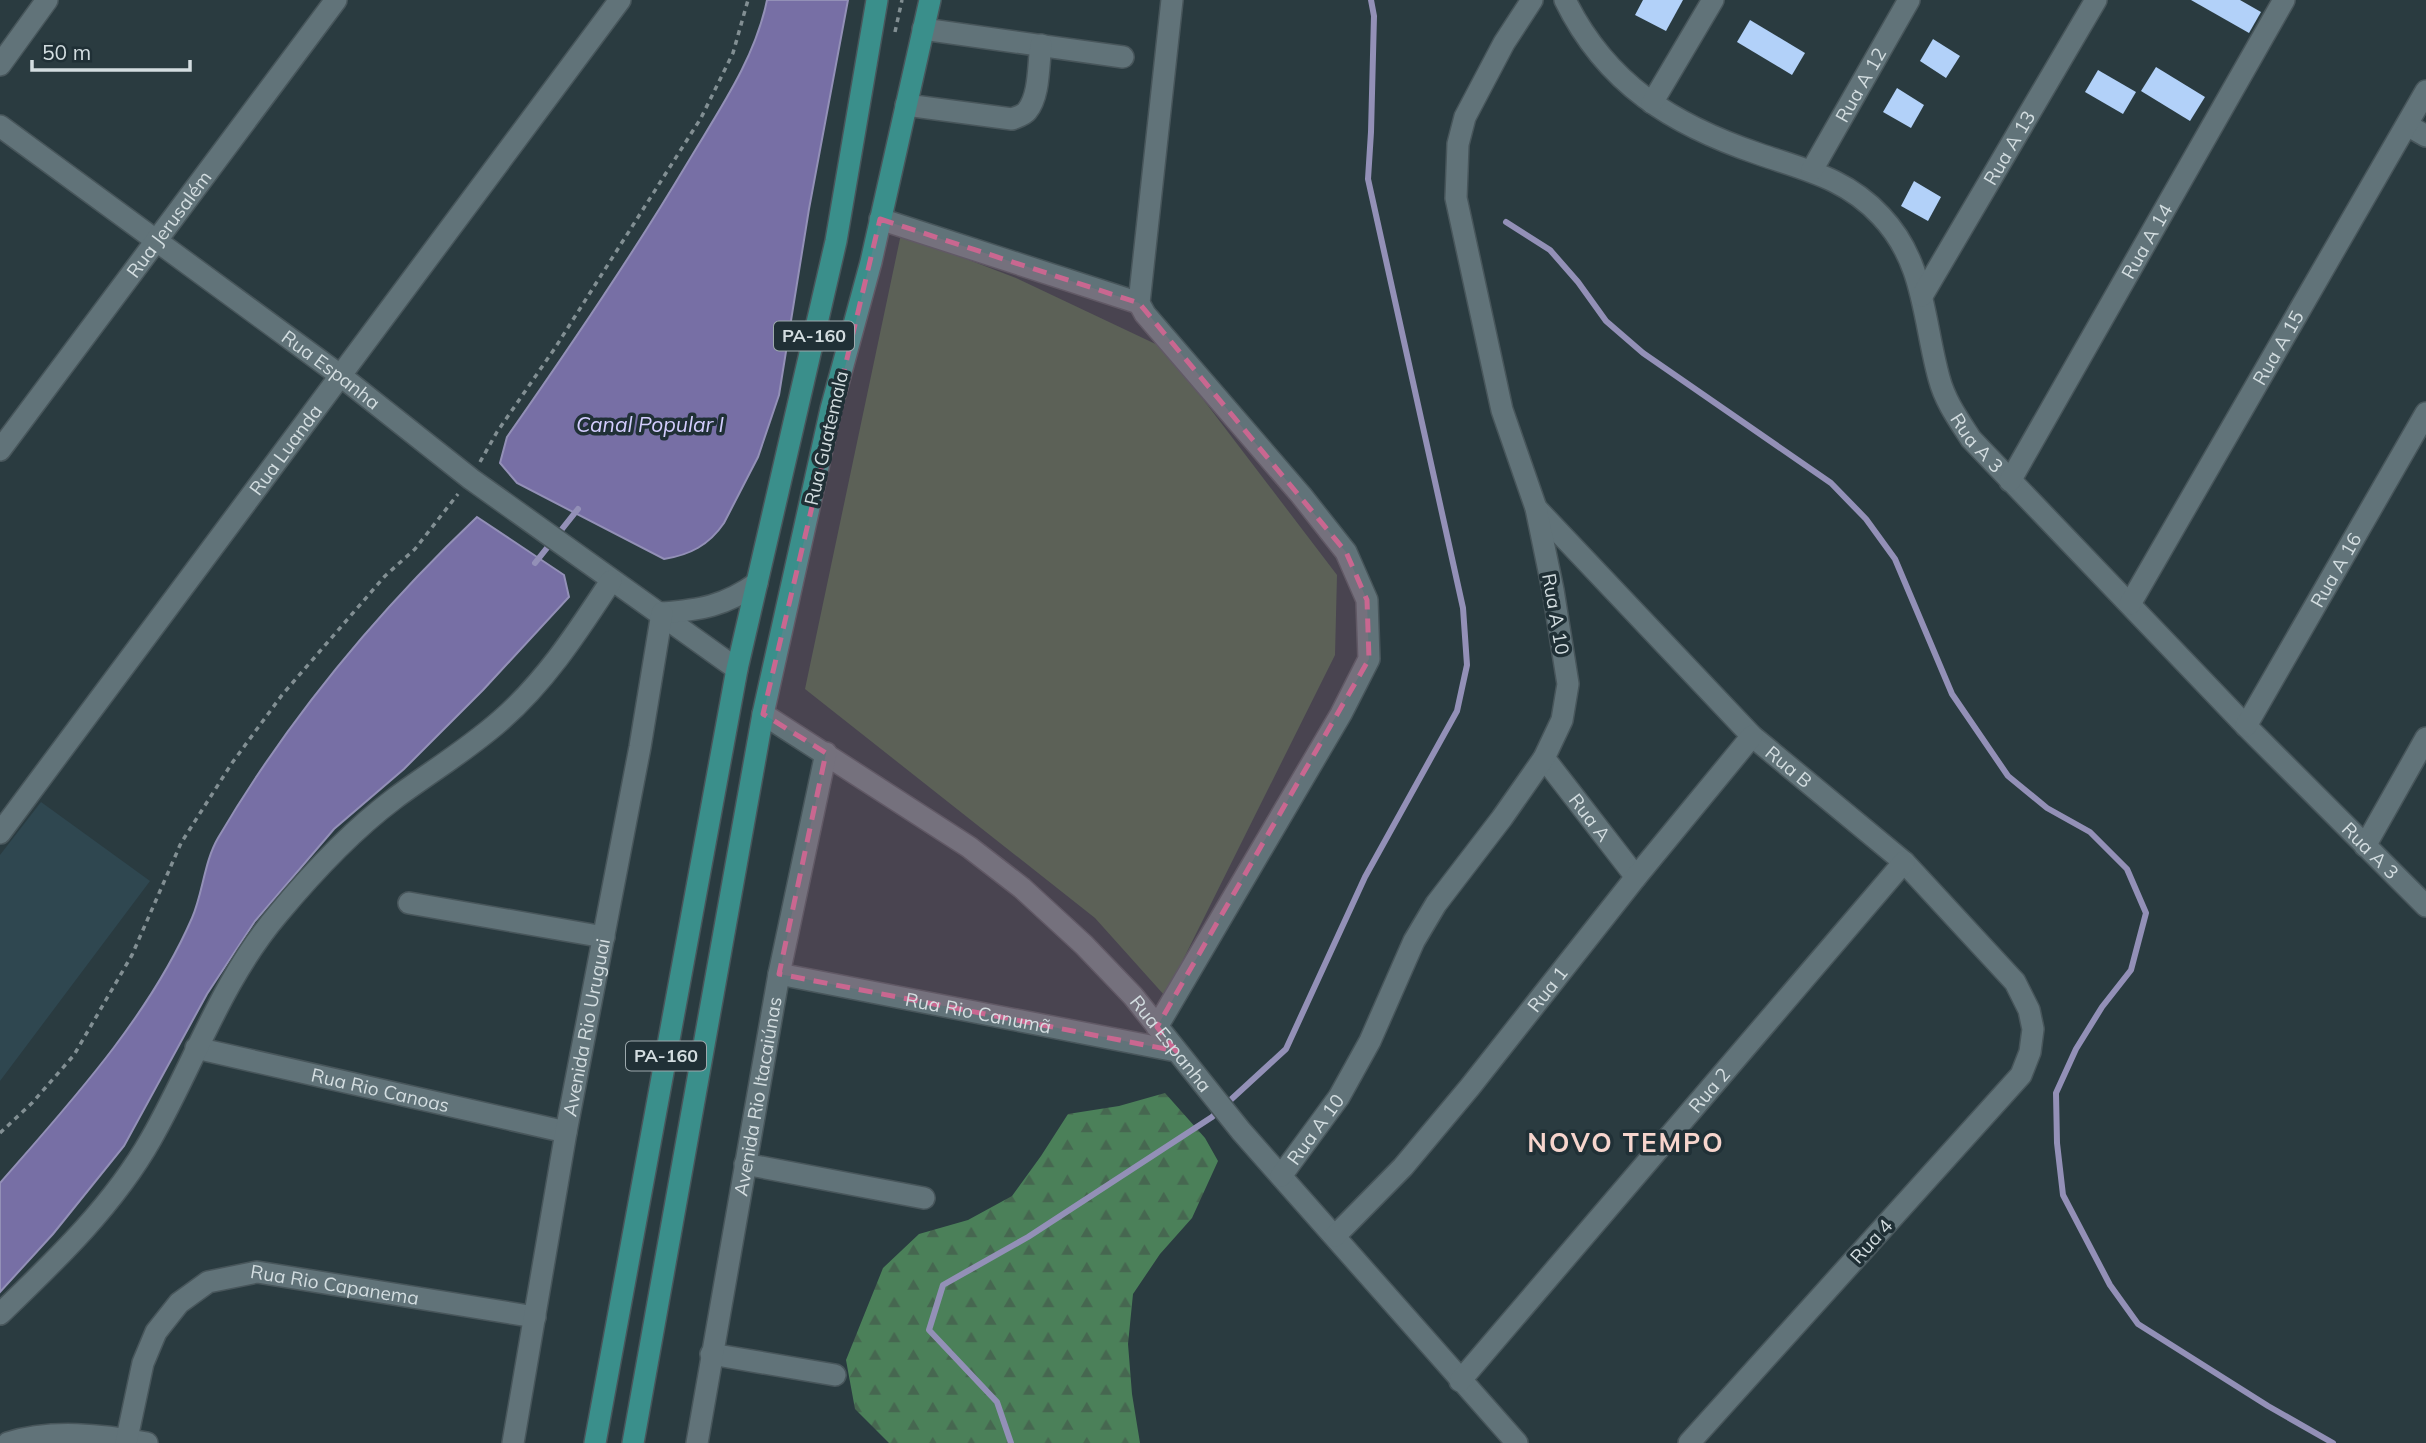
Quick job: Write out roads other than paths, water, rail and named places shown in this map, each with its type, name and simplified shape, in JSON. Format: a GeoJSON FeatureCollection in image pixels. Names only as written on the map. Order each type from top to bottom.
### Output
{"type":"FeatureCollection","features":[{"type":"Feature","properties":{"kind":"main road","name":"Rua Guatemala"},"geometry":{"type":"LineString","coordinates":[[737,669],[835,241],[877,0]]}},
{"type":"Feature","properties":{"kind":"main road","name":"Rua Guatemala"},"geometry":{"type":"LineString","coordinates":[[763,714],[831,409],[880,219],[930,0]]}},
{"type":"Feature","properties":{"kind":"main road"},"geometry":{"type":"LineString","coordinates":[[799,400],[831,409]]}},
{"type":"Feature","properties":{"kind":"main road","name":"PA-160"},"geometry":{"type":"LineString","coordinates":[[595,1443],[737,669]]}},
{"type":"Feature","properties":{"kind":"main road","name":"PA-160"},"geometry":{"type":"LineString","coordinates":[[634,1443],[763,714]]}},
{"type":"Feature","properties":{"kind":"street"},"geometry":{"type":"LineString","coordinates":[[0,65],[47,0]]}},
{"type":"Feature","properties":{"kind":"street","name":"Rua Jerusalém"},"geometry":{"type":"LineString","coordinates":[[0,450],[336,0]]}},
{"type":"Feature","properties":{"kind":"street","name":"Rua Luanda"},"geometry":{"type":"LineString","coordinates":[[0,833],[620,0]]}},
{"type":"Feature","properties":{"kind":"street"},"geometry":{"type":"LineString","coordinates":[[1157,1027],[1341,714],[1369,659],[1367,600],[1346,552],[1301,495],[1145,314],[1139,303],[1172,0]]}},
{"type":"Feature","properties":{"kind":"street","name":"Rua A 10"},"geometry":{"type":"LineString","coordinates":[[1281,1176],[1339,1097],[1370,1041],[1413,941],[1436,904],[1544,758],[1562,720],[1568,684],[1536,508],[1502,410],[1456,198],[1458,144],[1465,117],[1504,43],[1532,0]]}},
{"type":"Feature","properties":{"kind":"street","name":"Rua A 3"},"geometry":{"type":"LineString","coordinates":[[1565,0],[1606,65],[1652,103],[1688,126],[1721,141],[1812,170],[1836,181],[1861,197],[1881,215],[1905,247],[1915,269],[1939,380],[1949,407],[1971,439],[2246,726],[2426,906]]}},
{"type":"Feature","properties":{"kind":"street"},"geometry":{"type":"LineString","coordinates":[[1652,103],[1713,0]]}},
{"type":"Feature","properties":{"kind":"street","name":"Rua A 12"},"geometry":{"type":"LineString","coordinates":[[1812,170],[1909,0]]}},
{"type":"Feature","properties":{"kind":"street","name":"Rua A 13"},"geometry":{"type":"LineString","coordinates":[[1922,296],[2096,0]]}},
{"type":"Feature","properties":{"kind":"street","name":"Rua A 14"},"geometry":{"type":"LineString","coordinates":[[2010,481],[2284,0]]}},
{"type":"Feature","properties":{"kind":"street"},"geometry":{"type":"LineString","coordinates":[[923,29],[1123,57]]}},
{"type":"Feature","properties":{"kind":"street"},"geometry":{"type":"LineString","coordinates":[[906,104],[1012,119],[1026,113],[1035,90],[1041,46]]}},
{"type":"Feature","properties":{"kind":"street","name":"Rua A 15"},"geometry":{"type":"LineString","coordinates":[[2130,604],[2426,91]]}},
{"type":"Feature","properties":{"kind":"street"},"geometry":{"type":"LineString","coordinates":[[2407,125],[2426,136]]}},
{"type":"Feature","properties":{"kind":"street","name":"Rua Espanha"},"geometry":{"type":"LineString","coordinates":[[0,126],[341,376],[471,478],[737,669]]}},
{"type":"Feature","properties":{"kind":"street"},"geometry":{"type":"LineString","coordinates":[[880,219],[1139,303]]}},
{"type":"Feature","properties":{"kind":"street","name":"Rua A 16"},"geometry":{"type":"LineString","coordinates":[[2246,726],[2426,413]]}},
{"type":"Feature","properties":{"kind":"street","name":"Rua B"},"geometry":{"type":"LineString","coordinates":[[1536,508],[1752,736],[1904,862],[2015,982],[2029,1010],[2033,1029]]}},
{"type":"Feature","properties":{"kind":"street"},"geometry":{"type":"LineString","coordinates":[[0,1314],[60,1255],[117,1190],[150,1140],[229,984],[275,917],[345,839],[500,721],[542,679],[568,647],[611,581]]}},
{"type":"Feature","properties":{"kind":"street"},"geometry":{"type":"LineString","coordinates":[[662,613],[722,604],[757,583]]}},
{"type":"Feature","properties":{"kind":"street","name":"Avenida Rio Uruguai"},"geometry":{"type":"LineString","coordinates":[[513,1443],[566,1132],[640,747],[662,613]]}},
{"type":"Feature","properties":{"kind":"street","name":"Rua Espanha"},"geometry":{"type":"LineString","coordinates":[[763,714],[969,847],[1022,888],[1084,945],[1133,996],[1241,1131],[1517,1443]]}},
{"type":"Feature","properties":{"kind":"street","name":"Rua 1"},"geometry":{"type":"LineString","coordinates":[[1335,1236],[1403,1167],[1470,1087],[1636,877],[1752,736]]}},
{"type":"Feature","properties":{"kind":"street"},"geometry":{"type":"LineString","coordinates":[[2365,846],[2426,738]]}},
{"type":"Feature","properties":{"kind":"street","name":"Avenida Rio Itacaiúnas"},"geometry":{"type":"LineString","coordinates":[[697,1443],[779,974],[826,753]]}},
{"type":"Feature","properties":{"kind":"street","name":"Rua A"},"geometry":{"type":"LineString","coordinates":[[1544,758],[1636,877]]}},
{"type":"Feature","properties":{"kind":"street","name":"Rua 2"},"geometry":{"type":"LineString","coordinates":[[1460,1381],[1904,862]]}},
{"type":"Feature","properties":{"kind":"street"},"geometry":{"type":"LineString","coordinates":[[410,903],[604,937]]}},
{"type":"Feature","properties":{"kind":"street","name":"Rua Rio Canumã"},"geometry":{"type":"LineString","coordinates":[[779,974],[1176,1051]]}},
{"type":"Feature","properties":{"kind":"street","name":"Rua 4"},"geometry":{"type":"LineString","coordinates":[[1689,1443],[2021,1075],[2030,1052],[2033,1029]]}},
{"type":"Feature","properties":{"kind":"street","name":"Rua Rio Canoas"},"geometry":{"type":"LineString","coordinates":[[196,1048],[566,1132]]}},
{"type":"Feature","properties":{"kind":"street"},"geometry":{"type":"LineString","coordinates":[[745,1164],[924,1198]]}},
{"type":"Feature","properties":{"kind":"street","name":"Rua Rio Capanema"},"geometry":{"type":"LineString","coordinates":[[133,1442],[143,1363],[156,1332],[179,1303],[208,1282],[257,1272],[535,1317]]}},
{"type":"Feature","properties":{"kind":"street"},"geometry":{"type":"LineString","coordinates":[[711,1354],[835,1375]]}},
{"type":"Feature","properties":{"kind":"street"},"geometry":{"type":"LineString","coordinates":[[8,1443],[27,1437],[83,1436],[133,1442]]}},
{"type":"Feature","properties":{"kind":"water","name":"Canal Popular I"},"geometry":{"type":"Polygon","coordinates":[[[767,0],[848,0],[809,209],[779,395],[758,457],[724,523],[698,548],[664,559],[517,483],[500,463],[507,437],[623,267],[723,103],[754,43],[767,0]]]}},
{"type":"Feature","properties":{"kind":"water"},"geometry":{"type":"Polygon","coordinates":[[[477,517],[564,575],[569,597],[483,690],[404,769],[334,829],[255,921],[207,994],[124,1146],[53,1234],[0,1292],[0,1183],[106,1058],[154,990],[192,918],[213,847],[245,794],[304,709],[404,590],[477,517]]]}},
{"type":"Feature","properties":{"kind":"waterway"},"geometry":{"type":"LineString","coordinates":[[1011,1443],[997,1402],[929,1330],[943,1285],[1028,1237],[1212,1117],[1286,1049],[1365,877],[1457,711],[1467,665],[1463,608],[1368,179],[1374,16],[1371,0]]}},
{"type":"Feature","properties":{"kind":"waterway"},"geometry":{"type":"LineString","coordinates":[[1506,222],[1550,250],[1578,282],[1606,321],[1643,353],[1831,483],[1866,519],[1895,559],[1952,694],[2008,776],[2047,808],[2090,832],[2127,869],[2146,913],[2131,970],[2102,1007],[2076,1049],[2056,1093],[2057,1143],[2063,1195],[2110,1285],[2138,1324],[2268,1406],[2333,1443]]}},
{"type":"Feature","properties":{"kind":"waterway"},"geometry":{"type":"LineString","coordinates":[[535,563],[578,509]]}},
{"type":"Feature","properties":{"kind":"district","name":"NOVO TEMPO"},"geometry":{"type":"Point","coordinates":[1626,1143]}}]}
